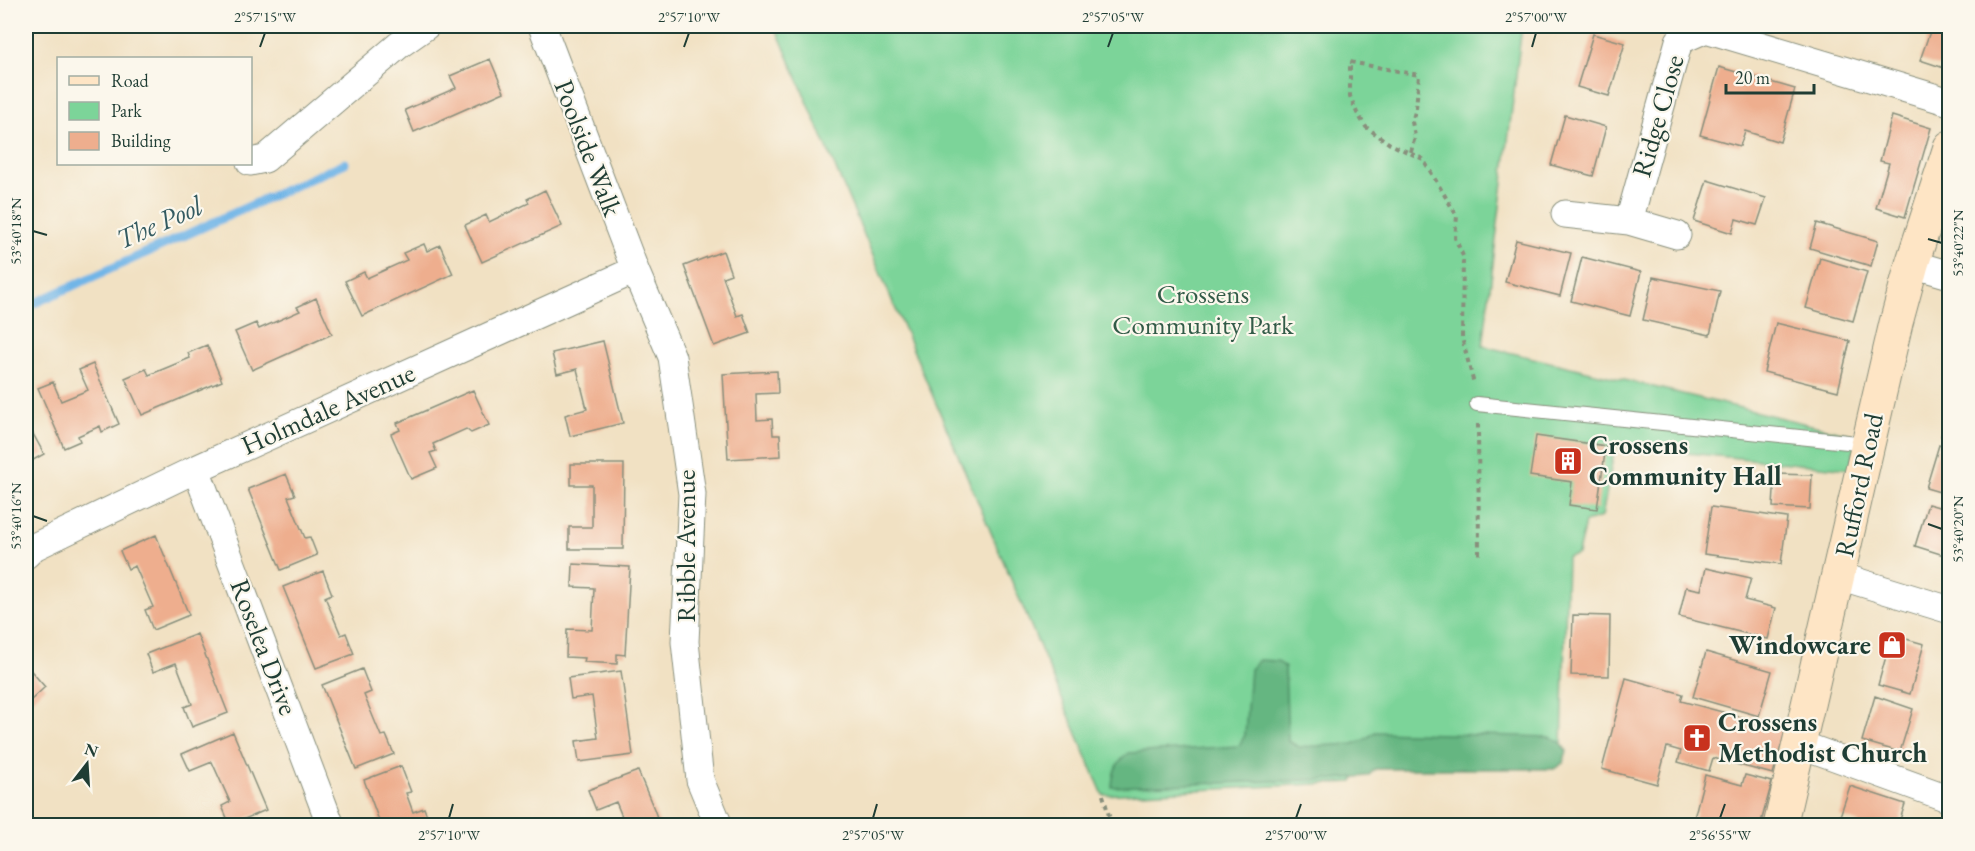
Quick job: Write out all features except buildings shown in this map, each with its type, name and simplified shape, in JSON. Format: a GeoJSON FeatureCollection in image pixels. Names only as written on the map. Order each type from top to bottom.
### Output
{"type":"FeatureCollection","features":[{"type":"Feature","properties":{"kind":"main road","name":"Rufford Road"},"geometry":{"type":"LineString","coordinates":[[1780,825],[1912,264],[1950,147]]}},
{"type":"Feature","properties":{"kind":"street"},"geometry":{"type":"LineString","coordinates":[[252,162],[264,159],[399,45],[426,26]]}},
{"type":"Feature","properties":{"kind":"street","name":"Poolside Walk"},"geometry":{"type":"LineString","coordinates":[[542,26],[635,270]]}},
{"type":"Feature","properties":{"kind":"street","name":"Ridge Close"},"geometry":{"type":"LineString","coordinates":[[1629,221],[1679,41],[1706,29],[1950,102]]}},
{"type":"Feature","properties":{"kind":"street"},"geometry":{"type":"LineString","coordinates":[[1565,214],[1629,221],[1677,236]]}},
{"type":"Feature","properties":{"kind":"street"},"geometry":{"type":"LineString","coordinates":[[1912,264],[1950,275]]}},
{"type":"Feature","properties":{"kind":"street","name":"Holmdale Avenue"},"geometry":{"type":"LineString","coordinates":[[26,555],[34,547],[196,469],[635,270]]}},
{"type":"Feature","properties":{"kind":"street","name":"Ribble Avenue"},"geometry":{"type":"LineString","coordinates":[[635,270],[672,357],[692,494],[685,642],[700,780],[719,825]]}},
{"type":"Feature","properties":{"kind":"street","name":"Roselea Drive"},"geometry":{"type":"LineString","coordinates":[[196,469],[331,825]]}},
{"type":"Feature","properties":{"kind":"street"},"geometry":{"type":"LineString","coordinates":[[1839,576],[1950,610]]}},
{"type":"Feature","properties":{"kind":"street"},"geometry":{"type":"LineString","coordinates":[[1799,744],[1950,798]]}},
{"type":"Feature","properties":{"kind":"lane"},"geometry":{"type":"LineString","coordinates":[[1477,404],[1868,444]]}},
{"type":"Feature","properties":{"kind":"path"},"geometry":{"type":"LineString","coordinates":[[1411,152],[1415,136],[1412,122],[1416,108],[1419,75],[1350,62],[1350,96],[1356,113],[1366,127],[1390,144],[1424,159],[1457,216],[1455,238],[1463,256],[1462,338],[1477,404],[1479,555]]}},
{"type":"Feature","properties":{"kind":"path"},"geometry":{"type":"LineString","coordinates":[[1103,795],[1112,825]]}},
{"type":"Feature","properties":{"kind":"green space","name":"Crossens Community Park"},"geometry":{"type":"Polygon","coordinates":[[[775,26],[1522,26],[1483,346],[1857,436],[1850,469],[1615,446],[1602,517],[1585,522],[1578,554],[1567,557],[1562,747],[1381,743],[1352,782],[1103,795],[775,26]]]}},
{"type":"Feature","properties":{"kind":"green space"},"geometry":{"type":"Polygon","coordinates":[[[1259,660],[1277,661],[1285,667],[1288,741],[1299,747],[1353,744],[1375,732],[1550,737],[1559,741],[1567,751],[1563,763],[1554,769],[1375,769],[1368,776],[1334,779],[1112,787],[1116,767],[1129,753],[1239,746],[1245,735],[1250,669],[1259,660]]]}},
{"type":"Feature","properties":{"kind":"waterway","name":"The Pool"},"geometry":{"type":"LineString","coordinates":[[26,307],[345,163]]}},
{"type":"Feature","properties":{"kind":"place","name":"Crossens Community Hall"},"geometry":{"type":"Point","coordinates":[1568,461]}},
{"type":"Feature","properties":{"kind":"place","name":"Windowcare"},"geometry":{"type":"Point","coordinates":[1892,645]}},
{"type":"Feature","properties":{"kind":"place","name":"Crossens Methodist Church"},"geometry":{"type":"Point","coordinates":[1697,738]}}]}
